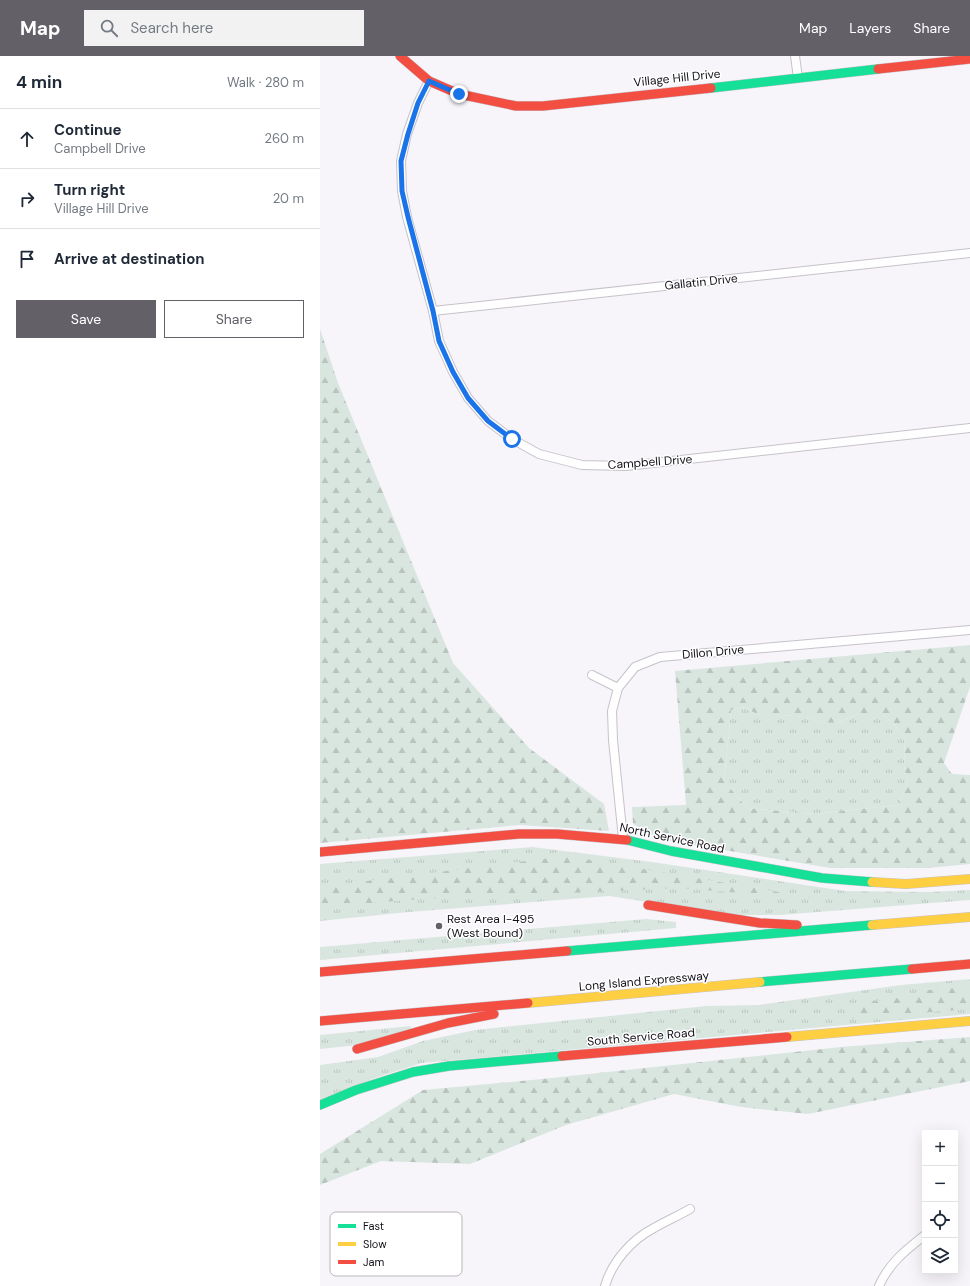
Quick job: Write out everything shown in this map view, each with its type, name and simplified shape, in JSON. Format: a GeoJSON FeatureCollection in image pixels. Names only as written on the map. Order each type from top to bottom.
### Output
{"type":"FeatureCollection","features":[{"type":"Feature","properties":{"kind":"main road","name":"Village Hill Drive"},"geometry":{"type":"LineString","coordinates":[[400,56],[429,81],[459,94],[516,106],[543,106],[970,59]]}},
{"type":"Feature","properties":{"kind":"main road","name":"North Service Road"},"geometry":{"type":"LineString","coordinates":[[320,852],[519,834],[557,834],[623,838],[671,851],[822,878],[906,884],[970,879]]}},
{"type":"Feature","properties":{"kind":"main road"},"geometry":{"type":"LineString","coordinates":[[648,905],[760,924],[865,927]]}},
{"type":"Feature","properties":{"kind":"main road"},"geometry":{"type":"LineString","coordinates":[[320,972],[970,917]]}},
{"type":"Feature","properties":{"kind":"main road","name":"Long Island Expressway"},"geometry":{"type":"LineString","coordinates":[[320,1021],[970,964]]}},
{"type":"Feature","properties":{"kind":"main road"},"geometry":{"type":"LineString","coordinates":[[357,1049],[407,1036],[448,1023],[554,1001]]}},
{"type":"Feature","properties":{"kind":"main road","name":"South Service Road"},"geometry":{"type":"LineString","coordinates":[[320,1105],[356,1090],[413,1072],[449,1066],[970,1021]]}},
{"type":"Feature","properties":{"kind":"street"},"geometry":{"type":"LineString","coordinates":[[795,56],[798,78]]}},
{"type":"Feature","properties":{"kind":"street","name":"Campbell Drive"},"geometry":{"type":"LineString","coordinates":[[429,81],[418,103],[401,161],[402,191],[408,217],[433,311],[439,341],[453,372],[468,398],[488,421],[512,439],[539,454],[582,465],[626,466],[970,428]]}},
{"type":"Feature","properties":{"kind":"street","name":"Gallatin Drive"},"geometry":{"type":"LineString","coordinates":[[433,311],[970,253]]}},
{"type":"Feature","properties":{"kind":"street","name":"Dillon Drive"},"geometry":{"type":"LineString","coordinates":[[623,838],[612,711],[618,688],[635,667],[660,657],[970,630]]}},
{"type":"Feature","properties":{"kind":"street"},"geometry":{"type":"LineString","coordinates":[[592,675],[618,688]]}},
{"type":"Feature","properties":{"kind":"street"},"geometry":{"type":"LineString","coordinates":[[605,1286],[618,1258],[636,1241],[653,1228],[690,1209]]}},
{"type":"Feature","properties":{"kind":"street"},"geometry":{"type":"LineString","coordinates":[[880,1286],[884,1275],[899,1255],[922,1237]]}},
{"type":"Feature","properties":{"kind":"green space"},"geometry":{"type":"Polygon","coordinates":[[[320,329],[338,383],[453,663],[529,748],[604,804],[609,831],[520,825],[320,843],[320,329]]]}},
{"type":"Feature","properties":{"kind":"green space"},"geometry":{"type":"Polygon","coordinates":[[[970,645],[970,687],[944,763],[952,774],[970,775],[970,864],[929,868],[830,868],[659,839],[633,824],[632,807],[686,805],[675,671],[970,645]],[[742,707],[731,710],[724,781],[747,808],[814,814],[897,805],[908,786],[904,765],[905,736],[883,714],[858,714],[837,723],[820,722],[814,718],[784,715],[760,715],[742,707]]]}},
{"type":"Feature","properties":{"kind":"green space"},"geometry":{"type":"Polygon","coordinates":[[[742,707],[760,715],[784,715],[814,718],[820,722],[837,723],[858,714],[883,714],[905,736],[904,765],[908,786],[897,805],[814,814],[747,808],[724,781],[731,710],[742,707]]]}},
{"type":"Feature","properties":{"kind":"green space"},"geometry":{"type":"Polygon","coordinates":[[[532,847],[652,862],[845,891],[929,892],[970,890],[970,900],[780,915],[733,915],[609,896],[409,912],[320,921],[320,864],[532,847]]]}},
{"type":"Feature","properties":{"kind":"green space"},"geometry":{"type":"Polygon","coordinates":[[[566,856],[820,899],[679,888],[420,899],[320,907],[320,887],[566,856]]]}},
{"type":"Feature","properties":{"kind":"green space"},"geometry":{"type":"Polygon","coordinates":[[[646,919],[676,922],[676,928],[320,960],[320,947],[646,919]]]}},
{"type":"Feature","properties":{"kind":"green space"},"geometry":{"type":"Polygon","coordinates":[[[970,979],[970,1014],[422,1063],[378,1077],[320,1099],[320,1065],[378,1057],[423,1041],[475,1030],[706,1006],[758,1005],[901,985],[970,979]]]}},
{"type":"Feature","properties":{"kind":"green space"},"geometry":{"type":"Polygon","coordinates":[[[970,987],[970,1009],[840,1019],[845,1012],[860,1003],[898,998],[929,990],[970,987]]]}},
{"type":"Feature","properties":{"kind":"green space"},"geometry":{"type":"Polygon","coordinates":[[[411,1026],[410,1032],[358,1045],[320,1049],[320,1035],[411,1026]]]}},
{"type":"Feature","properties":{"kind":"green space"},"geometry":{"type":"Polygon","coordinates":[[[970,1037],[970,1081],[808,1114],[741,1107],[674,1094],[566,1125],[470,1164],[381,1161],[320,1185],[320,1154],[423,1090],[542,1079],[841,1047],[970,1037]]]}},
{"type":"Feature","properties":{"kind":"traffic: fast"},"geometry":{"type":"LineString","coordinates":[[711,88],[878,69]]}},
{"type":"Feature","properties":{"kind":"traffic: fast"},"geometry":{"type":"LineString","coordinates":[[627,840],[671,851],[822,878],[872,882]]}},
{"type":"Feature","properties":{"kind":"traffic: fast"},"geometry":{"type":"LineString","coordinates":[[567,951],[872,925]]}},
{"type":"Feature","properties":{"kind":"traffic: fast"},"geometry":{"type":"LineString","coordinates":[[760,982],[912,969]]}},
{"type":"Feature","properties":{"kind":"traffic: fast"},"geometry":{"type":"LineString","coordinates":[[320,1105],[356,1090],[413,1072],[449,1066],[562,1056]]}},
{"type":"Feature","properties":{"kind":"traffic: slow"},"geometry":{"type":"LineString","coordinates":[[872,882],[906,884],[970,879]]}},
{"type":"Feature","properties":{"kind":"traffic: slow"},"geometry":{"type":"LineString","coordinates":[[872,925],[970,917]]}},
{"type":"Feature","properties":{"kind":"traffic: slow"},"geometry":{"type":"LineString","coordinates":[[528,1003],[760,982]]}},
{"type":"Feature","properties":{"kind":"traffic: slow"},"geometry":{"type":"LineString","coordinates":[[787,1037],[970,1021]]}},
{"type":"Feature","properties":{"kind":"traffic: jam"},"geometry":{"type":"LineString","coordinates":[[400,56],[429,81],[459,94],[516,106],[543,106],[711,88]]}},
{"type":"Feature","properties":{"kind":"traffic: jam"},"geometry":{"type":"LineString","coordinates":[[878,69],[970,59]]}},
{"type":"Feature","properties":{"kind":"traffic: jam"},"geometry":{"type":"LineString","coordinates":[[320,852],[519,834],[557,834],[627,840]]}},
{"type":"Feature","properties":{"kind":"traffic: jam"},"geometry":{"type":"LineString","coordinates":[[648,905],[760,923],[797,925]]}},
{"type":"Feature","properties":{"kind":"traffic: jam"},"geometry":{"type":"LineString","coordinates":[[320,972],[567,951]]}},
{"type":"Feature","properties":{"kind":"traffic: jam"},"geometry":{"type":"LineString","coordinates":[[912,969],[970,964]]}},
{"type":"Feature","properties":{"kind":"traffic: jam"},"geometry":{"type":"LineString","coordinates":[[320,1021],[528,1003]]}},
{"type":"Feature","properties":{"kind":"traffic: jam"},"geometry":{"type":"LineString","coordinates":[[357,1049],[448,1023],[494,1014]]}},
{"type":"Feature","properties":{"kind":"traffic: jam"},"geometry":{"type":"LineString","coordinates":[[562,1056],[787,1037]]}},
{"type":"Feature","properties":{"kind":"place","name":"Rest Area I-495 (West Bound)"},"geometry":{"type":"Point","coordinates":[439,926]}},
{"type":"Feature","properties":{"kind":"route"},"geometry":{"type":"LineString","coordinates":[[459,94],[429,81],[418,103],[401,161],[402,191],[433,311],[439,341],[453,372],[468,398],[488,421],[512,439]]}}]}
